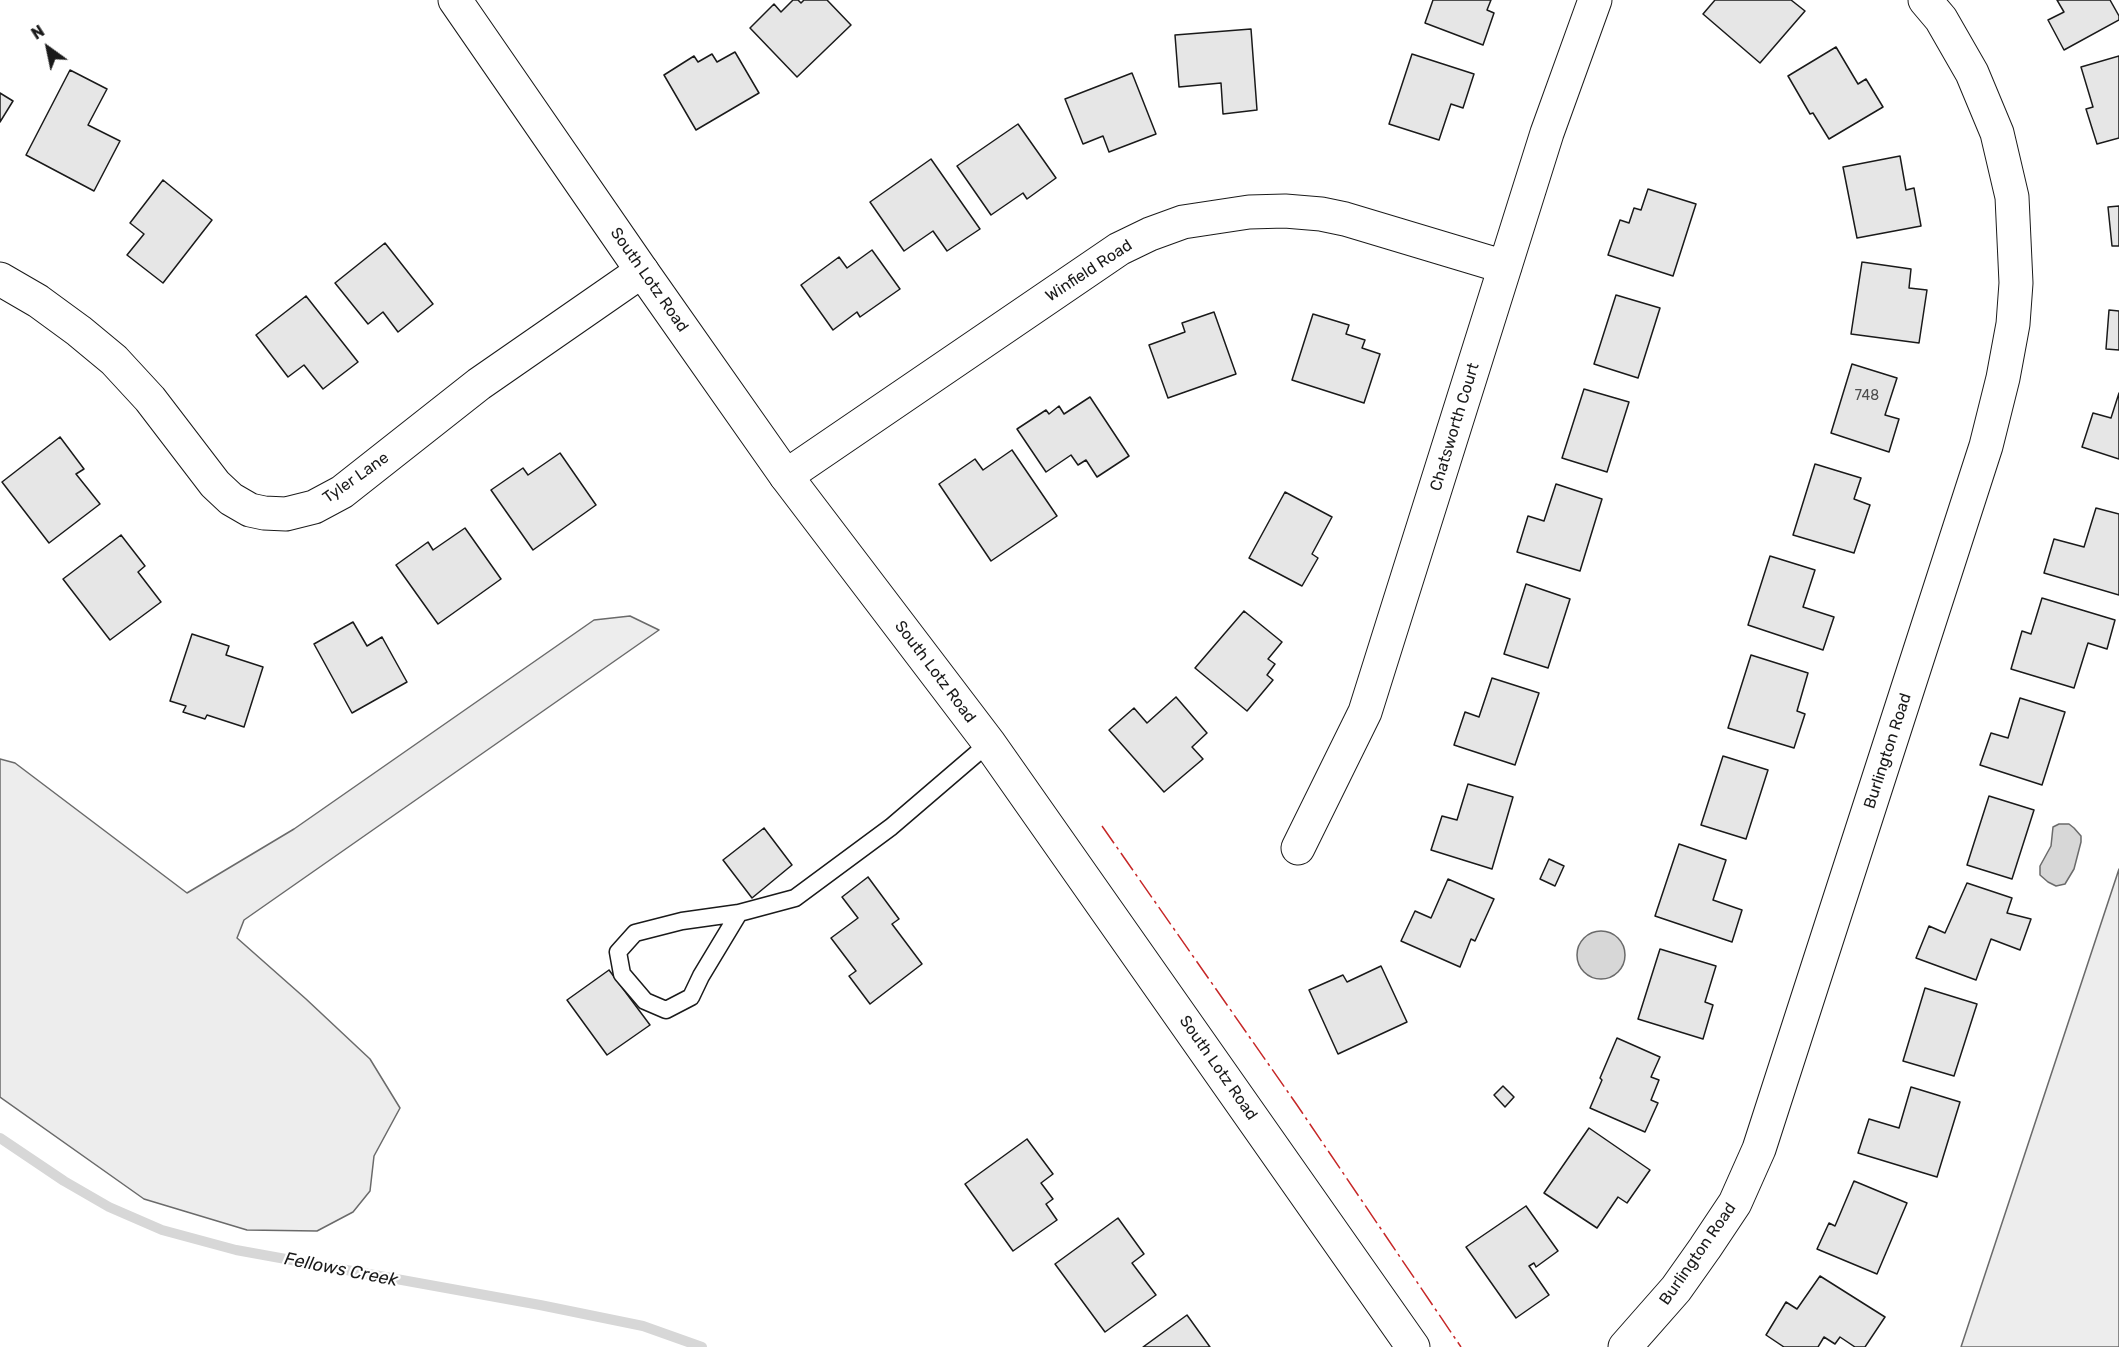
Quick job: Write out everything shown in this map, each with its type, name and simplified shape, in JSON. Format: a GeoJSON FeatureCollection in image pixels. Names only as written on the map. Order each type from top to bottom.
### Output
{"type":"FeatureCollection","features":[{"type":"Feature","properties":{"kind":"street","name":"South Lotz Road"},"geometry":{"type":"LineString","coordinates":[[455,0],[786,476],[989,743],[1413,1347]]}},
{"type":"Feature","properties":{"kind":"street","name":"Chatsworth Court"},"geometry":{"type":"LineString","coordinates":[[1298,848],[1365,712],[1546,132],[1596,0]]}},
{"type":"Feature","properties":{"kind":"street","name":"Burlington Road"},"geometry":{"type":"LineString","coordinates":[[1625,1347],[1676,1289],[1705,1248],[1735,1203],[1760,1149],[1986,446],[2013,324],[2016,283],[2012,197],[1990,114],[1972,73],[1941,19],[1925,0]]}},
{"type":"Feature","properties":{"kind":"street","name":"Winfield Road"},"geometry":{"type":"LineString","coordinates":[[786,476],[1119,249],[1150,234],[1184,222],[1249,212],[1285,211],[1321,214],[1505,267]]}},
{"type":"Feature","properties":{"kind":"street","name":"Tyler Lane"},"geometry":{"type":"LineString","coordinates":[[0,279],[38,301],[114,360],[150,399],[215,484],[231,499],[250,510],[286,514],[314,507],[342,492],[479,384],[642,271]]}},
{"type":"Feature","properties":{"kind":"lane"},"geometry":{"type":"LineString","coordinates":[[739,913],[701,976],[692,997],[666,1010],[645,1001],[622,974],[618,952],[635,933],[682,921],[739,913],[795,898],[891,827],[989,743]]}},
{"type":"Feature","properties":{"kind":"shaded area"},"geometry":{"type":"Polygon","coordinates":[[[630,616],[659,630],[244,920],[237,938],[370,1059],[400,1108],[374,1156],[370,1191],[353,1212],[317,1231],[247,1230],[144,1199],[0,1097],[0,759],[15,763],[187,893],[294,829],[594,620],[630,616]]]}},
{"type":"Feature","properties":{"kind":"shaded area"},"geometry":{"type":"Polygon","coordinates":[[[2059,824],[2069,824],[2074,828],[2081,836],[2081,842],[2074,869],[2065,884],[2056,886],[2040,875],[2040,866],[2051,846],[2053,827],[2059,824]]]}},
{"type":"Feature","properties":{"kind":"shaded area"},"geometry":{"type":"Polygon","coordinates":[[[2119,869],[2119,1347],[1961,1347],[2119,869]]]}},
{"type":"Feature","properties":{"kind":"shaded area"},"geometry":{"type":"Polygon","coordinates":[[[1596,931],[1606,931],[1618,938],[1625,950],[1625,960],[1618,972],[1606,979],[1596,979],[1581,968],[1577,960],[1577,950],[1588,935],[1596,931]]]}},
{"type":"Feature","properties":{"kind":"building"},"geometry":{"type":"Polygon","coordinates":[[[793,0],[801,3],[804,0],[827,0],[851,25],[797,77],[750,28],[774,4],[781,12],[793,0]]]}},
{"type":"Feature","properties":{"kind":"building"},"geometry":{"type":"Polygon","coordinates":[[[1433,0],[1491,0],[1487,10],[1494,13],[1483,45],[1425,23],[1433,0]]]}},
{"type":"Feature","properties":{"kind":"building"},"geometry":{"type":"Polygon","coordinates":[[[1715,0],[1791,0],[1805,11],[1760,63],[1703,14],[1715,0]]]}},
{"type":"Feature","properties":{"kind":"building"},"geometry":{"type":"Polygon","coordinates":[[[2057,0],[2110,0],[2119,20],[2064,50],[2048,20],[2064,12],[2057,0]]]}},
{"type":"Feature","properties":{"kind":"building"},"geometry":{"type":"Polygon","coordinates":[[[1251,29],[1257,110],[1223,114],[1221,83],[1179,87],[1175,35],[1251,29]]]}},
{"type":"Feature","properties":{"kind":"building"},"geometry":{"type":"Polygon","coordinates":[[[1836,47],[1858,84],[1866,79],[1883,107],[1829,139],[1813,113],[1810,114],[1788,76],[1836,47]]]}},
{"type":"Feature","properties":{"kind":"building"},"geometry":{"type":"Polygon","coordinates":[[[735,52],[759,93],[696,130],[664,75],[694,56],[698,62],[712,54],[717,62],[735,52]]]}},
{"type":"Feature","properties":{"kind":"building"},"geometry":{"type":"Polygon","coordinates":[[[1412,54],[1474,74],[1463,108],[1451,104],[1439,140],[1389,124],[1412,54]]]}},
{"type":"Feature","properties":{"kind":"building"},"geometry":{"type":"Polygon","coordinates":[[[2119,56],[2119,138],[2097,144],[2086,109],[2093,107],[2081,67],[2119,56]]]}},
{"type":"Feature","properties":{"kind":"building"},"geometry":{"type":"Polygon","coordinates":[[[70,70],[107,89],[88,125],[120,141],[94,191],[26,155],[70,70]]]}},
{"type":"Feature","properties":{"kind":"building"},"geometry":{"type":"Polygon","coordinates":[[[1132,73],[1156,134],[1109,152],[1103,136],[1083,144],[1065,99],[1132,73]]]}},
{"type":"Feature","properties":{"kind":"building"},"geometry":{"type":"Polygon","coordinates":[[[0,93],[13,101],[0,122],[0,93]]]}},
{"type":"Feature","properties":{"kind":"building"},"geometry":{"type":"Polygon","coordinates":[[[1018,124],[1056,178],[1027,199],[1023,193],[991,215],[957,166],[1018,124]]]}},
{"type":"Feature","properties":{"kind":"building"},"geometry":{"type":"Polygon","coordinates":[[[1900,156],[1906,190],[1914,188],[1921,226],[1857,238],[1843,167],[1900,156]]]}},
{"type":"Feature","properties":{"kind":"building"},"geometry":{"type":"Polygon","coordinates":[[[931,159],[980,229],[947,251],[933,231],[904,251],[870,202],[931,159]]]}},
{"type":"Feature","properties":{"kind":"building"},"geometry":{"type":"Polygon","coordinates":[[[163,180],[212,220],[163,283],[127,255],[144,234],[130,223],[163,180]]]}},
{"type":"Feature","properties":{"kind":"building"},"geometry":{"type":"Polygon","coordinates":[[[1648,189],[1696,204],[1673,276],[1608,255],[1620,220],[1629,223],[1634,208],[1641,210],[1648,189]]]}},
{"type":"Feature","properties":{"kind":"building"},"geometry":{"type":"Polygon","coordinates":[[[2119,206],[2119,246],[2112,246],[2108,207],[2119,206]]]}},
{"type":"Feature","properties":{"kind":"building"},"geometry":{"type":"Polygon","coordinates":[[[385,243],[433,304],[398,332],[383,312],[368,324],[335,283],[385,243]]]}},
{"type":"Feature","properties":{"kind":"building"},"geometry":{"type":"Polygon","coordinates":[[[872,250],[900,289],[860,317],[857,312],[833,330],[801,285],[839,257],[847,268],[872,250]]]}},
{"type":"Feature","properties":{"kind":"building"},"geometry":{"type":"Polygon","coordinates":[[[1862,262],[1911,269],[1909,288],[1927,290],[1919,343],[1851,334],[1862,262]]]}},
{"type":"Feature","properties":{"kind":"building"},"geometry":{"type":"Polygon","coordinates":[[[1616,295],[1660,308],[1638,378],[1594,364],[1616,295]]]}},
{"type":"Feature","properties":{"kind":"building"},"geometry":{"type":"Polygon","coordinates":[[[306,296],[358,362],[323,389],[304,365],[288,377],[256,335],[306,296]]]}},
{"type":"Feature","properties":{"kind":"building"},"geometry":{"type":"Polygon","coordinates":[[[2109,310],[2119,311],[2119,350],[2106,349],[2109,310]]]}},
{"type":"Feature","properties":{"kind":"building"},"geometry":{"type":"Polygon","coordinates":[[[1214,312],[1236,374],[1168,398],[1149,345],[1185,332],[1182,323],[1214,312]]]}},
{"type":"Feature","properties":{"kind":"building"},"geometry":{"type":"Polygon","coordinates":[[[1313,314],[1349,325],[1346,334],[1365,340],[1362,348],[1380,354],[1364,403],[1292,380],[1313,314]]]}},
{"type":"Feature","properties":{"kind":"building"},"geometry":{"type":"Polygon","coordinates":[[[1852,364],[1897,378],[1885,415],[1899,419],[1889,452],[1831,433],[1852,364]]]}},
{"type":"Feature","properties":{"kind":"building"},"geometry":{"type":"Polygon","coordinates":[[[1584,389],[1629,402],[1607,472],[1562,458],[1584,389]]]}},
{"type":"Feature","properties":{"kind":"building"},"geometry":{"type":"Polygon","coordinates":[[[2119,393],[2119,459],[2082,447],[2093,413],[2111,418],[2119,393]]]}},
{"type":"Feature","properties":{"kind":"building"},"geometry":{"type":"Polygon","coordinates":[[[1090,397],[1129,456],[1097,477],[1086,460],[1078,465],[1071,455],[1046,472],[1017,429],[1046,410],[1049,414],[1059,406],[1064,414],[1090,397]]]}},
{"type":"Feature","properties":{"kind":"building"},"geometry":{"type":"Polygon","coordinates":[[[60,437],[84,469],[76,474],[100,504],[49,543],[2,482],[60,437]]]}},
{"type":"Feature","properties":{"kind":"building"},"geometry":{"type":"Polygon","coordinates":[[[1012,450],[1057,516],[991,561],[939,484],[975,459],[983,470],[1012,450]]]}},
{"type":"Feature","properties":{"kind":"building"},"geometry":{"type":"Polygon","coordinates":[[[560,453],[596,505],[533,550],[491,490],[523,468],[528,475],[560,453]]]}},
{"type":"Feature","properties":{"kind":"building"},"geometry":{"type":"Polygon","coordinates":[[[1815,464],[1861,478],[1854,499],[1870,505],[1854,553],[1793,535],[1815,464]]]}},
{"type":"Feature","properties":{"kind":"building"},"geometry":{"type":"Polygon","coordinates":[[[1556,484],[1602,499],[1580,571],[1517,552],[1528,516],[1544,521],[1556,484]]]}},
{"type":"Feature","properties":{"kind":"building"},"geometry":{"type":"Polygon","coordinates":[[[1285,492],[1332,517],[1312,554],[1318,558],[1302,586],[1249,558],[1285,492]]]}},
{"type":"Feature","properties":{"kind":"building"},"geometry":{"type":"Polygon","coordinates":[[[2096,508],[2119,514],[2119,595],[2044,573],[2054,539],[2084,547],[2096,508]]]}},
{"type":"Feature","properties":{"kind":"building"},"geometry":{"type":"Polygon","coordinates":[[[465,528],[501,579],[438,624],[396,565],[428,542],[433,550],[465,528]]]}},
{"type":"Feature","properties":{"kind":"building"},"geometry":{"type":"Polygon","coordinates":[[[121,535],[145,566],[138,572],[161,602],[110,640],[63,579],[121,535]]]}},
{"type":"Feature","properties":{"kind":"building"},"geometry":{"type":"Polygon","coordinates":[[[1770,556],[1815,570],[1803,607],[1834,617],[1823,650],[1748,625],[1770,556]]]}},
{"type":"Feature","properties":{"kind":"building"},"geometry":{"type":"Polygon","coordinates":[[[1526,584],[1570,599],[1548,668],[1504,654],[1526,584]]]}},
{"type":"Feature","properties":{"kind":"building"},"geometry":{"type":"Polygon","coordinates":[[[2042,598],[2115,620],[2107,649],[2088,643],[2074,688],[2011,669],[2022,631],[2031,634],[2042,598]]]}},
{"type":"Feature","properties":{"kind":"building"},"geometry":{"type":"Polygon","coordinates":[[[1244,611],[1282,642],[1268,659],[1275,664],[1267,675],[1273,680],[1247,711],[1195,668],[1244,611]]]}},
{"type":"Feature","properties":{"kind":"building"},"geometry":{"type":"Polygon","coordinates":[[[353,622],[367,646],[382,637],[407,682],[352,713],[314,644],[353,622]]]}},
{"type":"Feature","properties":{"kind":"building"},"geometry":{"type":"Polygon","coordinates":[[[192,634],[229,646],[226,655],[263,667],[244,727],[207,715],[205,719],[183,712],[186,706],[170,701],[192,634]]]}},
{"type":"Feature","properties":{"kind":"building"},"geometry":{"type":"Polygon","coordinates":[[[1751,655],[1808,673],[1797,711],[1805,714],[1794,748],[1728,728],[1751,655]]]}},
{"type":"Feature","properties":{"kind":"building"},"geometry":{"type":"Polygon","coordinates":[[[1492,678],[1539,693],[1515,765],[1454,745],[1465,712],[1479,717],[1492,678]]]}},
{"type":"Feature","properties":{"kind":"building"},"geometry":{"type":"Polygon","coordinates":[[[1176,697],[1207,733],[1192,747],[1203,759],[1164,792],[1109,730],[1134,708],[1147,723],[1176,697]]]}},
{"type":"Feature","properties":{"kind":"building"},"geometry":{"type":"Polygon","coordinates":[[[2020,698],[2065,712],[2042,785],[1980,765],[1991,733],[2008,738],[2020,698]]]}},
{"type":"Feature","properties":{"kind":"building"},"geometry":{"type":"Polygon","coordinates":[[[1723,756],[1768,770],[1746,839],[1701,825],[1723,756]]]}},
{"type":"Feature","properties":{"kind":"building"},"geometry":{"type":"Polygon","coordinates":[[[1468,784],[1513,797],[1492,869],[1431,850],[1442,816],[1457,820],[1468,784]]]}},
{"type":"Feature","properties":{"kind":"building"},"geometry":{"type":"Polygon","coordinates":[[[1989,796],[2034,810],[2012,879],[1967,865],[1989,796]]]}},
{"type":"Feature","properties":{"kind":"building"},"geometry":{"type":"Polygon","coordinates":[[[764,828],[792,865],[752,898],[723,860],[764,828]]]}},
{"type":"Feature","properties":{"kind":"building"},"geometry":{"type":"Polygon","coordinates":[[[1679,844],[1726,860],[1713,900],[1742,910],[1732,942],[1655,916],[1679,844]]]}},
{"type":"Feature","properties":{"kind":"building"},"geometry":{"type":"Polygon","coordinates":[[[1549,859],[1564,866],[1555,886],[1540,879],[1549,859]]]}},
{"type":"Feature","properties":{"kind":"building"},"geometry":{"type":"Polygon","coordinates":[[[868,877],[899,919],[892,924],[922,964],[870,1004],[849,976],[856,971],[831,938],[858,918],[842,897],[868,877]]]}},
{"type":"Feature","properties":{"kind":"building"},"geometry":{"type":"Polygon","coordinates":[[[1448,879],[1494,899],[1475,941],[1471,939],[1460,967],[1401,941],[1415,911],[1431,918],[1448,879]]]}},
{"type":"Feature","properties":{"kind":"building"},"geometry":{"type":"Polygon","coordinates":[[[1967,883],[2012,898],[2007,913],[2031,919],[2020,950],[1991,939],[1976,980],[1916,958],[1929,926],[1945,933],[1967,883]]]}},
{"type":"Feature","properties":{"kind":"building"},"geometry":{"type":"Polygon","coordinates":[[[1660,949],[1716,966],[1705,1002],[1713,1005],[1703,1039],[1638,1019],[1660,949]]]}},
{"type":"Feature","properties":{"kind":"building"},"geometry":{"type":"Polygon","coordinates":[[[1381,966],[1407,1022],[1338,1054],[1309,990],[1343,975],[1347,982],[1381,966]]]}},
{"type":"Feature","properties":{"kind":"building"},"geometry":{"type":"Polygon","coordinates":[[[609,970],[650,1025],[607,1055],[567,1000],[609,970]]]}},
{"type":"Feature","properties":{"kind":"building"},"geometry":{"type":"Polygon","coordinates":[[[1925,988],[1977,1004],[1954,1076],[1903,1061],[1925,988]]]}},
{"type":"Feature","properties":{"kind":"building"},"geometry":{"type":"Polygon","coordinates":[[[1617,1038],[1660,1057],[1651,1077],[1659,1080],[1651,1100],[1658,1103],[1645,1132],[1590,1108],[1617,1038]]]}},
{"type":"Feature","properties":{"kind":"building"},"geometry":{"type":"Polygon","coordinates":[[[1503,1086],[1514,1097],[1505,1107],[1494,1095],[1503,1086]]]}},
{"type":"Feature","properties":{"kind":"building"},"geometry":{"type":"Polygon","coordinates":[[[1911,1087],[1960,1102],[1937,1177],[1858,1153],[1869,1119],[1899,1128],[1911,1087]]]}},
{"type":"Feature","properties":{"kind":"building"},"geometry":{"type":"Polygon","coordinates":[[[1589,1128],[1650,1170],[1627,1203],[1618,1197],[1597,1228],[1544,1193],[1589,1128]]]}},
{"type":"Feature","properties":{"kind":"building"},"geometry":{"type":"Polygon","coordinates":[[[1027,1139],[1053,1174],[1041,1183],[1053,1199],[1046,1204],[1057,1220],[1013,1251],[965,1184],[1027,1139]]]}},
{"type":"Feature","properties":{"kind":"building"},"geometry":{"type":"Polygon","coordinates":[[[1854,1181],[1907,1203],[1877,1274],[1817,1249],[1829,1223],[1835,1226],[1854,1181]]]}},
{"type":"Feature","properties":{"kind":"building"},"geometry":{"type":"Polygon","coordinates":[[[1526,1206],[1558,1251],[1536,1267],[1534,1263],[1529,1266],[1549,1295],[1516,1318],[1466,1247],[1526,1206]]]}},
{"type":"Feature","properties":{"kind":"building"},"geometry":{"type":"Polygon","coordinates":[[[1118,1218],[1144,1254],[1132,1263],[1156,1295],[1105,1332],[1055,1264],[1118,1218]]]}},
{"type":"Feature","properties":{"kind":"building"},"geometry":{"type":"Polygon","coordinates":[[[1820,1276],[1885,1317],[1865,1347],[1855,1347],[1840,1337],[1835,1344],[1824,1337],[1818,1347],[1784,1347],[1766,1335],[1786,1302],[1797,1309],[1820,1276]]]}},
{"type":"Feature","properties":{"kind":"building"},"geometry":{"type":"Polygon","coordinates":[[[1187,1315],[1210,1347],[1143,1347],[1187,1315]]]}},
{"type":"Feature","properties":{"kind":"waterway","name":"Fellows Creek"},"geometry":{"type":"LineString","coordinates":[[0,1138],[64,1181],[109,1207],[162,1230],[236,1250],[643,1326],[702,1347]]}},
{"type":"Feature","properties":{"kind":"power"},"geometry":{"type":"LineString","coordinates":[[1102,826],[1297,1105],[1461,1347]]}}]}
